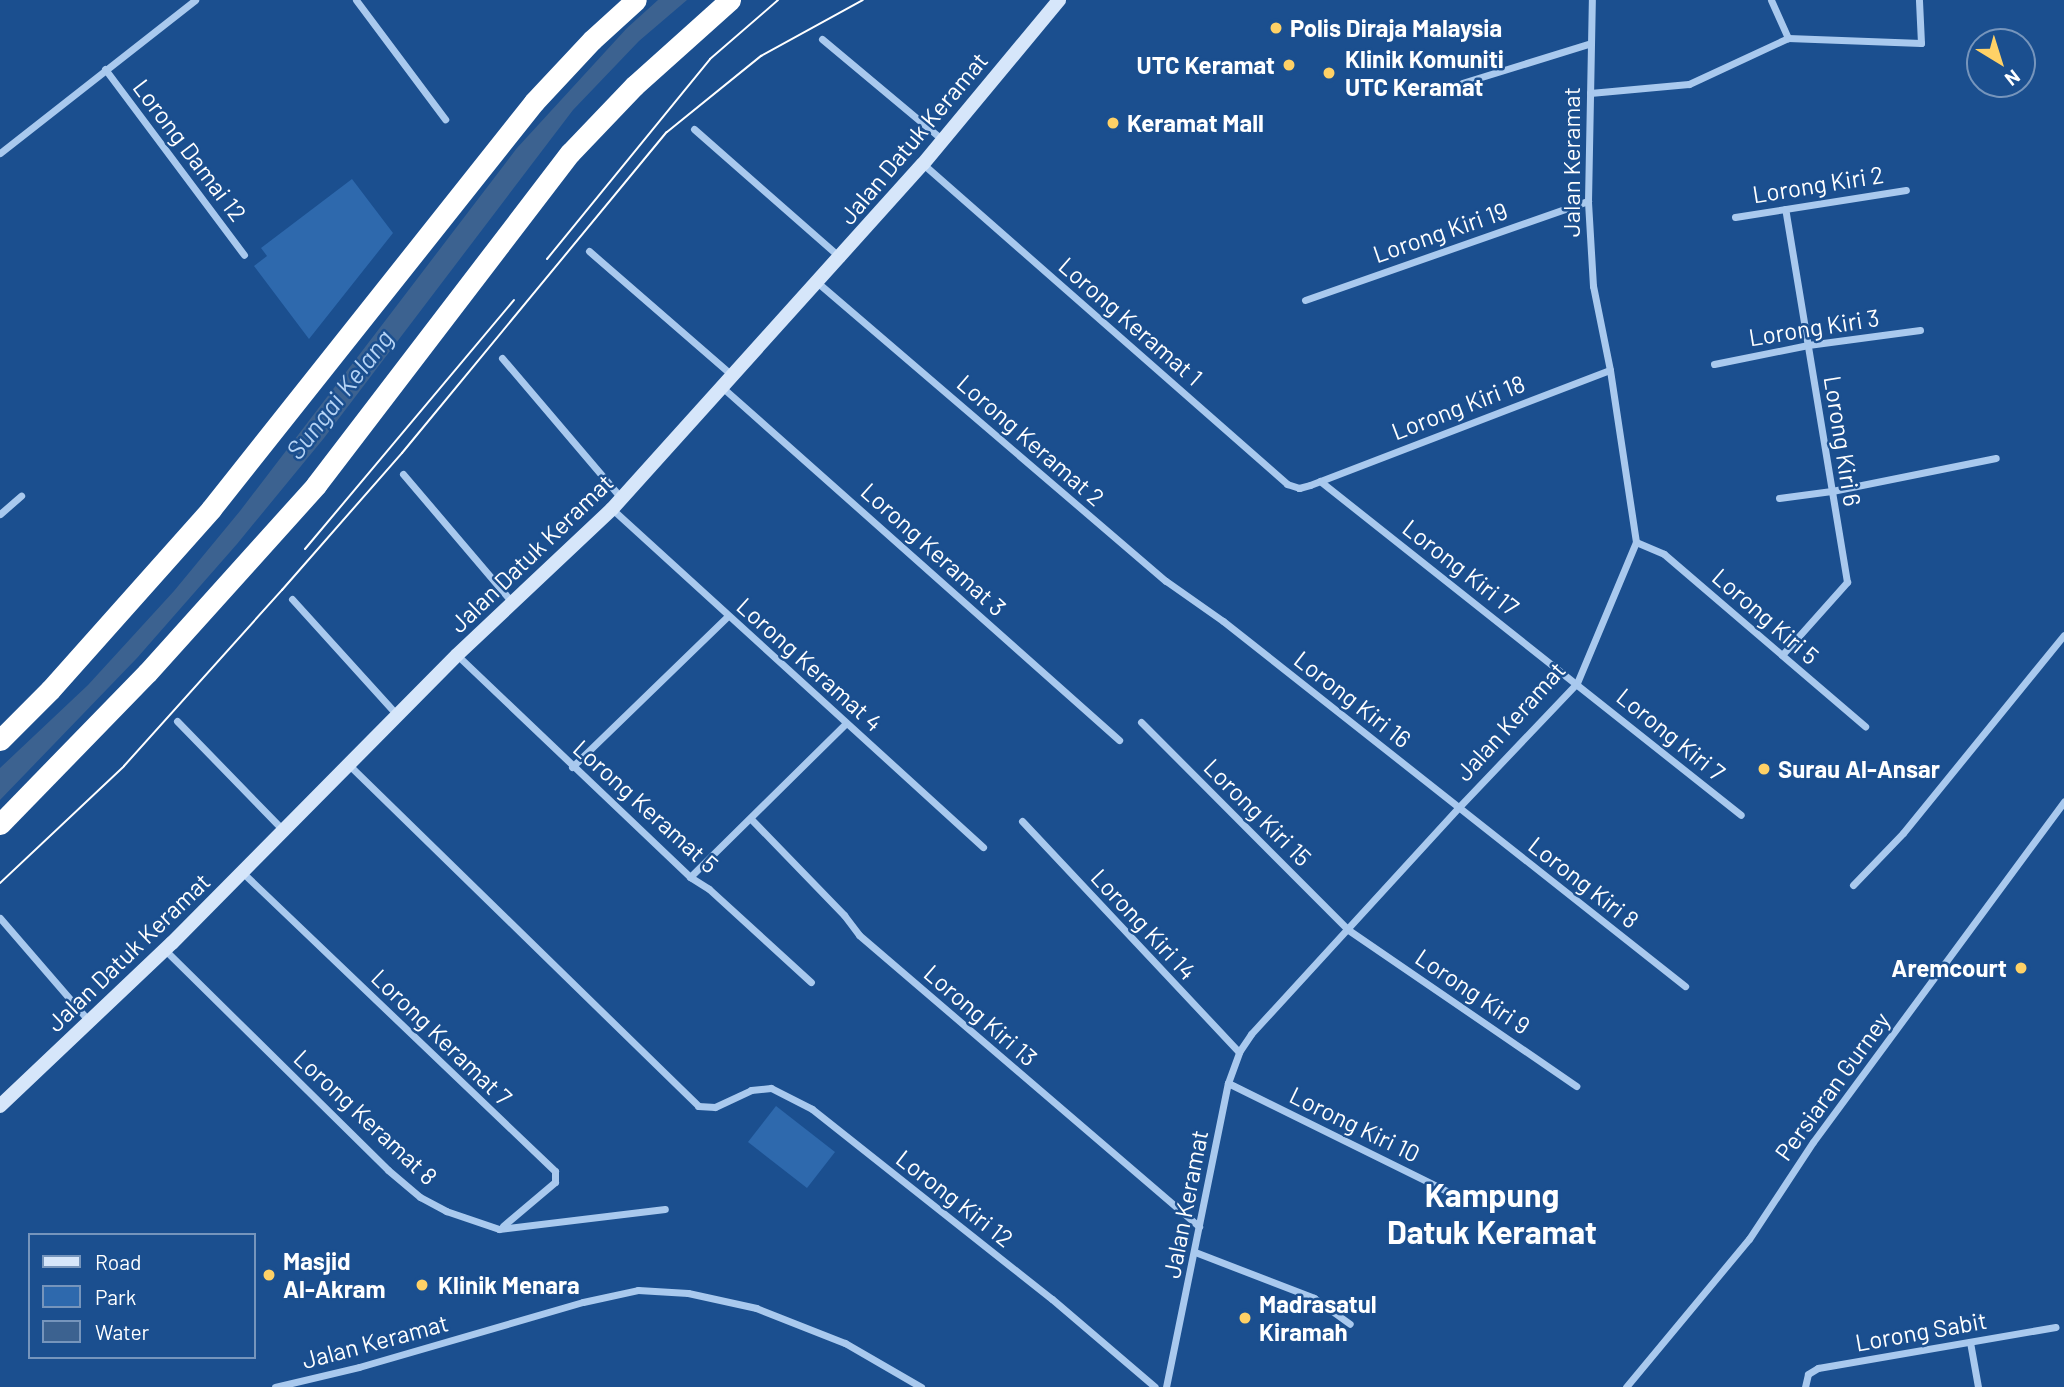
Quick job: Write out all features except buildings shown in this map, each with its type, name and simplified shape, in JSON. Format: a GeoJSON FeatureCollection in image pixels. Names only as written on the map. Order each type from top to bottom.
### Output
{"type":"FeatureCollection","features":[{"type":"Feature","properties":{"kind":"highway"},"geometry":{"type":"LineString","coordinates":[[0,740],[50,690],[211,509],[534,102],[592,40],[636,0]]}},
{"type":"Feature","properties":{"kind":"highway"},"geometry":{"type":"LineString","coordinates":[[0,824],[147,673],[316,485],[570,153],[634,86],[730,0]]}},
{"type":"Feature","properties":{"kind":"street"},"geometry":{"type":"LineString","coordinates":[[0,153],[195,0]]}},
{"type":"Feature","properties":{"kind":"street"},"geometry":{"type":"LineString","coordinates":[[356,0],[445,119]]}},
{"type":"Feature","properties":{"kind":"street","name":"Jalan Datuk Keramat"},"geometry":{"type":"LineString","coordinates":[[0,1107],[165,949],[457,655],[617,504],[841,258],[1059,0]]}},
{"type":"Feature","properties":{"kind":"street","name":"Jalan Keramat"},"geometry":{"type":"LineString","coordinates":[[1166,1387],[1228,1083],[1239,1052],[1347,929],[1577,683],[1636,542],[1610,370],[1593,286],[1588,201],[1592,0]]}},
{"type":"Feature","properties":{"kind":"street"},"geometry":{"type":"LineString","coordinates":[[1770,0],[1788,38]]}},
{"type":"Feature","properties":{"kind":"street"},"geometry":{"type":"LineString","coordinates":[[1590,93],[1689,84],[1788,38],[1921,43],[1919,0]]}},
{"type":"Feature","properties":{"kind":"street"},"geometry":{"type":"LineString","coordinates":[[822,39],[943,140]]}},
{"type":"Feature","properties":{"kind":"street"},"geometry":{"type":"LineString","coordinates":[[1462,83],[1591,43]]}},
{"type":"Feature","properties":{"kind":"street","name":"Lorong Damai 12"},"geometry":{"type":"LineString","coordinates":[[105,69],[244,255]]}},
{"type":"Feature","properties":{"kind":"street"},"geometry":{"type":"LineString","coordinates":[[694,129],[841,258]]}},
{"type":"Feature","properties":{"kind":"street","name":"Lorong Keramat 1"},"geometry":{"type":"LineString","coordinates":[[923,164],[1287,484],[1299,488],[1320,481]]}},
{"type":"Feature","properties":{"kind":"street","name":"Lorong Kiri 2"},"geometry":{"type":"LineString","coordinates":[[1735,216],[1906,190]]}},
{"type":"Feature","properties":{"kind":"street","name":"Lorong Kiri 19"},"geometry":{"type":"LineString","coordinates":[[1305,300],[1588,201]]}},
{"type":"Feature","properties":{"kind":"street","name":"Lorong Kiri 6"},"geometry":{"type":"LineString","coordinates":[[1782,655],[1847,582],[1785,209]]}},
{"type":"Feature","properties":{"kind":"street"},"geometry":{"type":"LineString","coordinates":[[589,251],[734,377]]}},
{"type":"Feature","properties":{"kind":"street","name":"Lorong Keramat 2"},"geometry":{"type":"LineString","coordinates":[[818,283],[1166,581],[1223,621]]}},
{"type":"Feature","properties":{"kind":"street","name":"Lorong Kiri 3"},"geometry":{"type":"LineString","coordinates":[[1714,364],[1808,345],[1920,330]]}},
{"type":"Feature","properties":{"kind":"street","name":"Lorong Keramat 4"},"geometry":{"type":"LineString","coordinates":[[502,358],[617,504],[728,616],[983,847]]}},
{"type":"Feature","properties":{"kind":"street","name":"Lorong Kiri 18"},"geometry":{"type":"LineString","coordinates":[[1320,481],[1610,370]]}},
{"type":"Feature","properties":{"kind":"street","name":"Lorong Keramat 3"},"geometry":{"type":"LineString","coordinates":[[723,388],[1119,740]]}},
{"type":"Feature","properties":{"kind":"street"},"geometry":{"type":"LineString","coordinates":[[1779,498],[1832,491],[1996,458]]}},
{"type":"Feature","properties":{"kind":"street"},"geometry":{"type":"LineString","coordinates":[[402,474],[512,602]]}},
{"type":"Feature","properties":{"kind":"street","name":"Lorong Kiri 17"},"geometry":{"type":"LineString","coordinates":[[1320,481],[1577,683]]}},
{"type":"Feature","properties":{"kind":"street"},"geometry":{"type":"LineString","coordinates":[[0,513],[21,496]]}},
{"type":"Feature","properties":{"kind":"street","name":"Lorong Kiri 5"},"geometry":{"type":"LineString","coordinates":[[1636,542],[1664,554],[1865,726]]}},
{"type":"Feature","properties":{"kind":"street"},"geometry":{"type":"LineString","coordinates":[[292,599],[398,715]]}},
{"type":"Feature","properties":{"kind":"street"},"geometry":{"type":"LineString","coordinates":[[572,767],[728,616]]}},
{"type":"Feature","properties":{"kind":"street","name":"Lorong Kiri 16"},"geometry":{"type":"LineString","coordinates":[[1223,621],[1459,807]]}},
{"type":"Feature","properties":{"kind":"street"},"geometry":{"type":"LineString","coordinates":[[1853,885],[1903,833],[2064,635]]}},
{"type":"Feature","properties":{"kind":"street","name":"Lorong Keramat 5"},"geometry":{"type":"LineString","coordinates":[[457,655],[690,877],[709,889],[811,982]]}},
{"type":"Feature","properties":{"kind":"street","name":"Lorong Kiri 7"},"geometry":{"type":"LineString","coordinates":[[1577,683],[1741,815]]}},
{"type":"Feature","properties":{"kind":"street"},"geometry":{"type":"LineString","coordinates":[[177,721],[284,831]]}},
{"type":"Feature","properties":{"kind":"street","name":"Lorong Kiri 15"},"geometry":{"type":"LineString","coordinates":[[1141,722],[1347,929]]}},
{"type":"Feature","properties":{"kind":"street"},"geometry":{"type":"LineString","coordinates":[[690,877],[846,723]]}},
{"type":"Feature","properties":{"kind":"street","name":"Lorong Kiri 12"},"geometry":{"type":"LineString","coordinates":[[349,765],[698,1106],[715,1107],[751,1090],[771,1088],[812,1109],[1052,1299],[1155,1387]]}},
{"type":"Feature","properties":{"kind":"street","name":"Persiaran Gurney"},"geometry":{"type":"LineString","coordinates":[[1626,1387],[1749,1239],[1813,1142],[2064,802]]}},
{"type":"Feature","properties":{"kind":"street","name":"Lorong Kiri 8"},"geometry":{"type":"LineString","coordinates":[[1459,807],[1685,986]]}},
{"type":"Feature","properties":{"kind":"street","name":"Lorong Kiri 13"},"geometry":{"type":"LineString","coordinates":[[751,819],[844,915],[859,935],[1199,1226]]}},
{"type":"Feature","properties":{"kind":"street","name":"Lorong Kiri 14"},"geometry":{"type":"LineString","coordinates":[[1022,821],[1239,1052]]}},
{"type":"Feature","properties":{"kind":"street","name":"Lorong Keramat 7"},"geometry":{"type":"LineString","coordinates":[[242,872],[555,1171],[555,1182],[499,1229]]}},
{"type":"Feature","properties":{"kind":"street"},"geometry":{"type":"LineString","coordinates":[[0,918],[90,1022]]}},
{"type":"Feature","properties":{"kind":"street","name":"Lorong Kiri 9"},"geometry":{"type":"LineString","coordinates":[[1347,929],[1576,1086]]}},
{"type":"Feature","properties":{"kind":"street","name":"Lorong Keramat 8"},"geometry":{"type":"LineString","coordinates":[[165,949],[388,1170],[421,1197],[446,1211],[499,1229],[664,1209]]}},
{"type":"Feature","properties":{"kind":"street","name":"Lorong Kiri 10"},"geometry":{"type":"LineString","coordinates":[[1228,1083],[1465,1200]]}},
{"type":"Feature","properties":{"kind":"street"},"geometry":{"type":"LineString","coordinates":[[1195,1252],[1303,1293],[1350,1324]]}},
{"type":"Feature","properties":{"kind":"street","name":"Jalan Keramat"},"geometry":{"type":"LineString","coordinates":[[275,1387],[359,1367],[583,1302],[638,1290],[688,1293],[756,1308],[845,1343],[920,1387]]}},
{"type":"Feature","properties":{"kind":"street","name":"Lorong Sabit"},"geometry":{"type":"LineString","coordinates":[[1805,1387],[1808,1374],[1818,1368],[2055,1327]]}},
{"type":"Feature","properties":{"kind":"street"},"geometry":{"type":"LineString","coordinates":[[1970,1342],[1978,1387]]}},
{"type":"Feature","properties":{"kind":"green space"},"geometry":{"type":"Polygon","coordinates":[[[352,179],[393,233],[309,339],[254,266],[267,256],[261,248],[352,179]]]}},
{"type":"Feature","properties":{"kind":"green space"},"geometry":{"type":"Polygon","coordinates":[[[776,1106],[835,1152],[807,1188],[748,1142],[776,1106]]]}},
{"type":"Feature","properties":{"kind":"water","name":"Sungai Kelang"},"geometry":{"type":"Polygon","coordinates":[[[658,0],[687,0],[639,41],[573,110],[324,438],[237,544],[137,658],[0,800],[0,768],[88,685],[174,591],[240,511],[517,148],[627,28],[658,0]]]}},
{"type":"Feature","properties":{"kind":"tram line"},"geometry":{"type":"LineString","coordinates":[[547,259],[710,59],[778,0]]}},
{"type":"Feature","properties":{"kind":"tram line"},"geometry":{"type":"LineString","coordinates":[[0,883],[124,766],[282,590],[402,453],[667,132],[761,56],[863,0]]}},
{"type":"Feature","properties":{"kind":"tram line"},"geometry":{"type":"LineString","coordinates":[[305,549],[514,300]]}},
{"type":"Feature","properties":{"kind":"place","name":"Polis Diraja Malaysia"},"geometry":{"type":"Point","coordinates":[1276,28]}},
{"type":"Feature","properties":{"kind":"place","name":"UTC Keramat"},"geometry":{"type":"Point","coordinates":[1289,65]}},
{"type":"Feature","properties":{"kind":"place","name":"Klinik Komuniti UTC Keramat"},"geometry":{"type":"Point","coordinates":[1329,73]}},
{"type":"Feature","properties":{"kind":"place","name":"Keramat Mall"},"geometry":{"type":"Point","coordinates":[1113,123]}},
{"type":"Feature","properties":{"kind":"place","name":"Surau Al-Ansar"},"geometry":{"type":"Point","coordinates":[1764,769]}},
{"type":"Feature","properties":{"kind":"place","name":"Aremcourt"},"geometry":{"type":"Point","coordinates":[2021,968]}},
{"type":"Feature","properties":{"kind":"place","name":"Masjid Al-Akram"},"geometry":{"type":"Point","coordinates":[269,1275]}},
{"type":"Feature","properties":{"kind":"place","name":"Klinik Menara"},"geometry":{"type":"Point","coordinates":[422,1285]}},
{"type":"Feature","properties":{"kind":"place","name":"Madrasatul Kiramah"},"geometry":{"type":"Point","coordinates":[1245,1318]}},
{"type":"Feature","properties":{"kind":"district","name":"Kampung Datuk Keramat"},"geometry":{"type":"Point","coordinates":[1492,1214]}}]}
